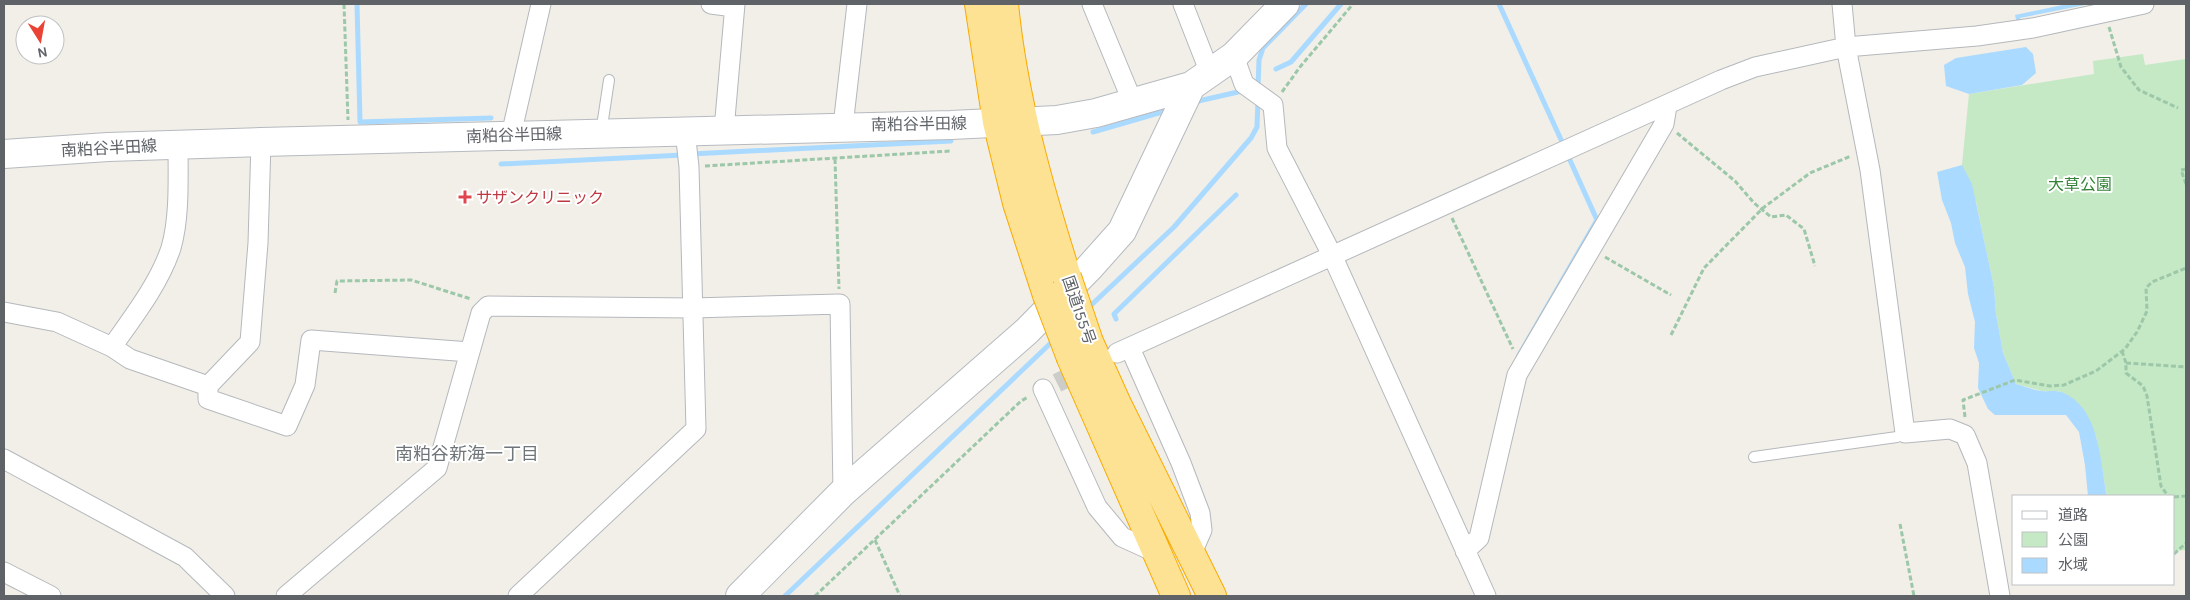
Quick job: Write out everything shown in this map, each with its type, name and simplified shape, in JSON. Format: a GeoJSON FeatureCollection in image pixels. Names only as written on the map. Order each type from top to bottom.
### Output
{"type":"FeatureCollection","features":[{"type":"Feature","properties":{"kind":"highway","name":"国道155号"},"geometry":{"type":"LineString","coordinates":[[979,4],[997,122],[1017,203],[1057,286],[1080,350],[1101,424],[1155,552],[1176,596]]}},
{"type":"Feature","properties":{"kind":"highway","name":"国道155号"},"geometry":{"type":"LineString","coordinates":[[1004,4],[1011,60],[1041,193],[1057,286]]}},
{"type":"Feature","properties":{"kind":"highway","name":"国道155号"},"geometry":{"type":"LineString","coordinates":[[1080,350],[1117,404],[1212,596]]}},
{"type":"Feature","properties":{"kind":"main road"},"geometry":{"type":"LineString","coordinates":[[740,596],[843,492],[1027,331],[1122,231],[1200,79],[1234,56],[1285,4]]}},
{"type":"Feature","properties":{"kind":"main road","name":"南粕谷半田線"},"geometry":{"type":"LineString","coordinates":[[4,154],[178,144],[951,124],[1066,118],[1096,113],[1133,103],[1200,79]]}},
{"type":"Feature","properties":{"kind":"street"},"geometry":{"type":"LineString","coordinates":[[514,135],[514,122],[542,4]]}},
{"type":"Feature","properties":{"kind":"street"},"geometry":{"type":"LineString","coordinates":[[711,4],[734,6],[724,130]]}},
{"type":"Feature","properties":{"kind":"street"},"geometry":{"type":"LineString","coordinates":[[843,126],[857,4]]}},
{"type":"Feature","properties":{"kind":"street"},"geometry":{"type":"LineString","coordinates":[[1092,4],[1133,103]]}},
{"type":"Feature","properties":{"kind":"street"},"geometry":{"type":"LineString","coordinates":[[1183,4],[1200,79]]}},
{"type":"Feature","properties":{"kind":"street"},"geometry":{"type":"LineString","coordinates":[[1842,4],[1846,47],[1866,150],[1886,277],[1905,432],[1950,429],[1965,435],[1977,463],[2000,596]]}},
{"type":"Feature","properties":{"kind":"street"},"geometry":{"type":"LineString","coordinates":[[1192,553],[1202,530],[1200,513],[1181,463],[1124,350],[1446,204],[1666,115],[1721,80],[1755,67],[1846,47],[1977,36],[2033,28],[2144,4]]}},
{"type":"Feature","properties":{"kind":"street"},"geometry":{"type":"LineString","coordinates":[[1234,56],[1244,84],[1273,104],[1277,148],[1332,256],[1486,596]]}},
{"type":"Feature","properties":{"kind":"street"},"geometry":{"type":"LineString","coordinates":[[1465,551],[1480,538],[1517,375],[1591,249],[1666,115]]}},
{"type":"Feature","properties":{"kind":"street"},"geometry":{"type":"LineString","coordinates":[[518,596],[696,429],[689,167],[685,131]]}},
{"type":"Feature","properties":{"kind":"street"},"geometry":{"type":"LineString","coordinates":[[262,142],[258,243],[250,342],[208,386],[208,399],[287,426],[305,385],[311,340],[470,352]]}},
{"type":"Feature","properties":{"kind":"street"},"geometry":{"type":"LineString","coordinates":[[112,347],[142,305],[164,265],[171,246],[177,204],[178,144]]}},
{"type":"Feature","properties":{"kind":"street"},"geometry":{"type":"LineString","coordinates":[[286,596],[437,468],[481,313],[486,307],[693,308],[840,304],[843,492]]}},
{"type":"Feature","properties":{"kind":"street"},"geometry":{"type":"LineString","coordinates":[[4,312],[57,322],[112,347],[130,359],[208,386]]}},
{"type":"Feature","properties":{"kind":"street"},"geometry":{"type":"LineString","coordinates":[[1043,389],[1097,507],[1122,537],[1155,552]]}},
{"type":"Feature","properties":{"kind":"street"},"geometry":{"type":"LineString","coordinates":[[4,459],[185,557],[226,596]]}},
{"type":"Feature","properties":{"kind":"street"},"geometry":{"type":"LineString","coordinates":[[4,572],[32,591],[51,596]]}},
{"type":"Feature","properties":{"kind":"lane"},"geometry":{"type":"LineString","coordinates":[[601,133],[609,80]]}},
{"type":"Feature","properties":{"kind":"lane"},"geometry":{"type":"LineString","coordinates":[[1754,457],[1897,436],[1905,432]]}},
{"type":"Feature","properties":{"kind":"path"},"geometry":{"type":"LineString","coordinates":[[344,4],[348,141]]}},
{"type":"Feature","properties":{"kind":"path"},"geometry":{"type":"LineString","coordinates":[[1273,104],[1300,67],[1353,4]]}},
{"type":"Feature","properties":{"kind":"path"},"geometry":{"type":"LineString","coordinates":[[2104,12],[2121,67],[2140,90],[2178,108]]}},
{"type":"Feature","properties":{"kind":"path"},"geometry":{"type":"LineString","coordinates":[[1666,115],[1735,181],[1754,203],[1771,217],[1786,215],[1804,229],[1814,266]]}},
{"type":"Feature","properties":{"kind":"path"},"geometry":{"type":"LineString","coordinates":[[1671,335],[1704,268],[1762,208],[1810,173],[1866,150]]}},
{"type":"Feature","properties":{"kind":"path"},"geometry":{"type":"LineString","coordinates":[[689,167],[835,160],[951,151]]}},
{"type":"Feature","properties":{"kind":"path"},"geometry":{"type":"LineString","coordinates":[[835,160],[840,304]]}},
{"type":"Feature","properties":{"kind":"path"},"geometry":{"type":"LineString","coordinates":[[2186,169],[2181,170],[2186,184]]}},
{"type":"Feature","properties":{"kind":"path"},"geometry":{"type":"LineString","coordinates":[[1446,204],[1514,351],[1526,361]]}},
{"type":"Feature","properties":{"kind":"path"},"geometry":{"type":"LineString","coordinates":[[1591,249],[1671,295]]}},
{"type":"Feature","properties":{"kind":"path"},"geometry":{"type":"LineString","coordinates":[[1965,435],[1963,400],[2015,380],[2041,385],[2064,385],[2096,371],[2122,351],[2137,332],[2147,311],[2146,288],[2152,282],[2186,268]]}},
{"type":"Feature","properties":{"kind":"path"},"geometry":{"type":"LineString","coordinates":[[335,293],[337,281],[411,280],[473,299],[486,307]]}},
{"type":"Feature","properties":{"kind":"path"},"geometry":{"type":"LineString","coordinates":[[2122,351],[2126,363],[2126,373],[2143,386],[2161,486],[2167,495]]}},
{"type":"Feature","properties":{"kind":"path"},"geometry":{"type":"LineString","coordinates":[[2126,363],[2186,368]]}},
{"type":"Feature","properties":{"kind":"path"},"geometry":{"type":"LineString","coordinates":[[815,596],[1021,401],[1043,389]]}},
{"type":"Feature","properties":{"kind":"path"},"geometry":{"type":"LineString","coordinates":[[1900,524],[1914,596]]}},
{"type":"Feature","properties":{"kind":"path"},"geometry":{"type":"LineString","coordinates":[[875,540],[900,596]]}},
{"type":"Feature","properties":{"kind":"path"},"geometry":{"type":"LineString","coordinates":[[2175,553],[2186,542]]}},
{"type":"Feature","properties":{"kind":"green space","name":"大草公園"},"geometry":{"type":"Polygon","coordinates":[[[2143,54],[2145,65],[2186,59],[2186,550],[2175,551],[2175,495],[2107,495],[2096,436],[2059,391],[2042,391],[2016,384],[2003,353],[1996,314],[1994,287],[1976,202],[1963,176],[1962,165],[1969,94],[2094,74],[2093,61],[2143,54]]]}},
{"type":"Feature","properties":{"kind":"water"},"geometry":{"type":"Polygon","coordinates":[[[2067,4],[2090,4],[2020,18],[2021,23],[2017,24],[2015,15],[2067,4]]]}},
{"type":"Feature","properties":{"kind":"water"},"geometry":{"type":"Polygon","coordinates":[[[2026,47],[2033,54],[2036,73],[2022,85],[1969,94],[1946,86],[1944,65],[1956,58],[2026,47]]]}},
{"type":"Feature","properties":{"kind":"water"},"geometry":{"type":"Polygon","coordinates":[[[1962,165],[1972,184],[1994,287],[1996,314],[2003,353],[2016,384],[2044,391],[2061,392],[2074,399],[2084,409],[2091,422],[2100,452],[2107,495],[2088,495],[2079,432],[2066,415],[1995,415],[1988,409],[1978,388],[1979,363],[1974,348],[1975,322],[1968,294],[1965,267],[1955,243],[1951,223],[1942,200],[1937,172],[1962,165]]]}},
{"type":"Feature","properties":{"kind":"waterway"},"geometry":{"type":"LineString","coordinates":[[357,4],[360,122],[491,118]]}},
{"type":"Feature","properties":{"kind":"waterway"},"geometry":{"type":"LineString","coordinates":[[1258,88],[1259,60],[1263,48],[1306,4]]}},
{"type":"Feature","properties":{"kind":"waterway"},"geometry":{"type":"LineString","coordinates":[[1276,69],[1291,62],[1341,4]]}},
{"type":"Feature","properties":{"kind":"waterway"},"geometry":{"type":"LineString","coordinates":[[1499,4],[1563,144]]}},
{"type":"Feature","properties":{"kind":"waterway"},"geometry":{"type":"LineString","coordinates":[[1194,102],[1238,92]]}},
{"type":"Feature","properties":{"kind":"waterway"},"geometry":{"type":"LineString","coordinates":[[1086,310],[1174,227],[1251,138],[1257,127],[1258,99]]}},
{"type":"Feature","properties":{"kind":"waterway"},"geometry":{"type":"LineString","coordinates":[[1093,132],[1169,110]]}},
{"type":"Feature","properties":{"kind":"waterway"},"geometry":{"type":"LineString","coordinates":[[691,154],[951,141]]}},
{"type":"Feature","properties":{"kind":"waterway"},"geometry":{"type":"LineString","coordinates":[[501,164],[683,155]]}},
{"type":"Feature","properties":{"kind":"waterway"},"geometry":{"type":"LineString","coordinates":[[1518,357],[1597,220],[1569,158]]}},
{"type":"Feature","properties":{"kind":"waterway"},"geometry":{"type":"LineString","coordinates":[[1116,319],[1114,314],[1236,195]]}},
{"type":"Feature","properties":{"kind":"waterway"},"geometry":{"type":"LineString","coordinates":[[785,596],[1055,339]]}},
{"type":"Feature","properties":{"kind":"tunnel"},"geometry":{"type":"LineString","coordinates":[[1057,383],[1087,368]]}},
{"type":"Feature","properties":{"kind":"place","name":"サザンクリニック"},"geometry":{"type":"Point","coordinates":[465,197]}},
{"type":"Feature","properties":{"kind":"district","name":"南粕谷新海一丁目"},"geometry":{"type":"Point","coordinates":[467,454]}}]}
